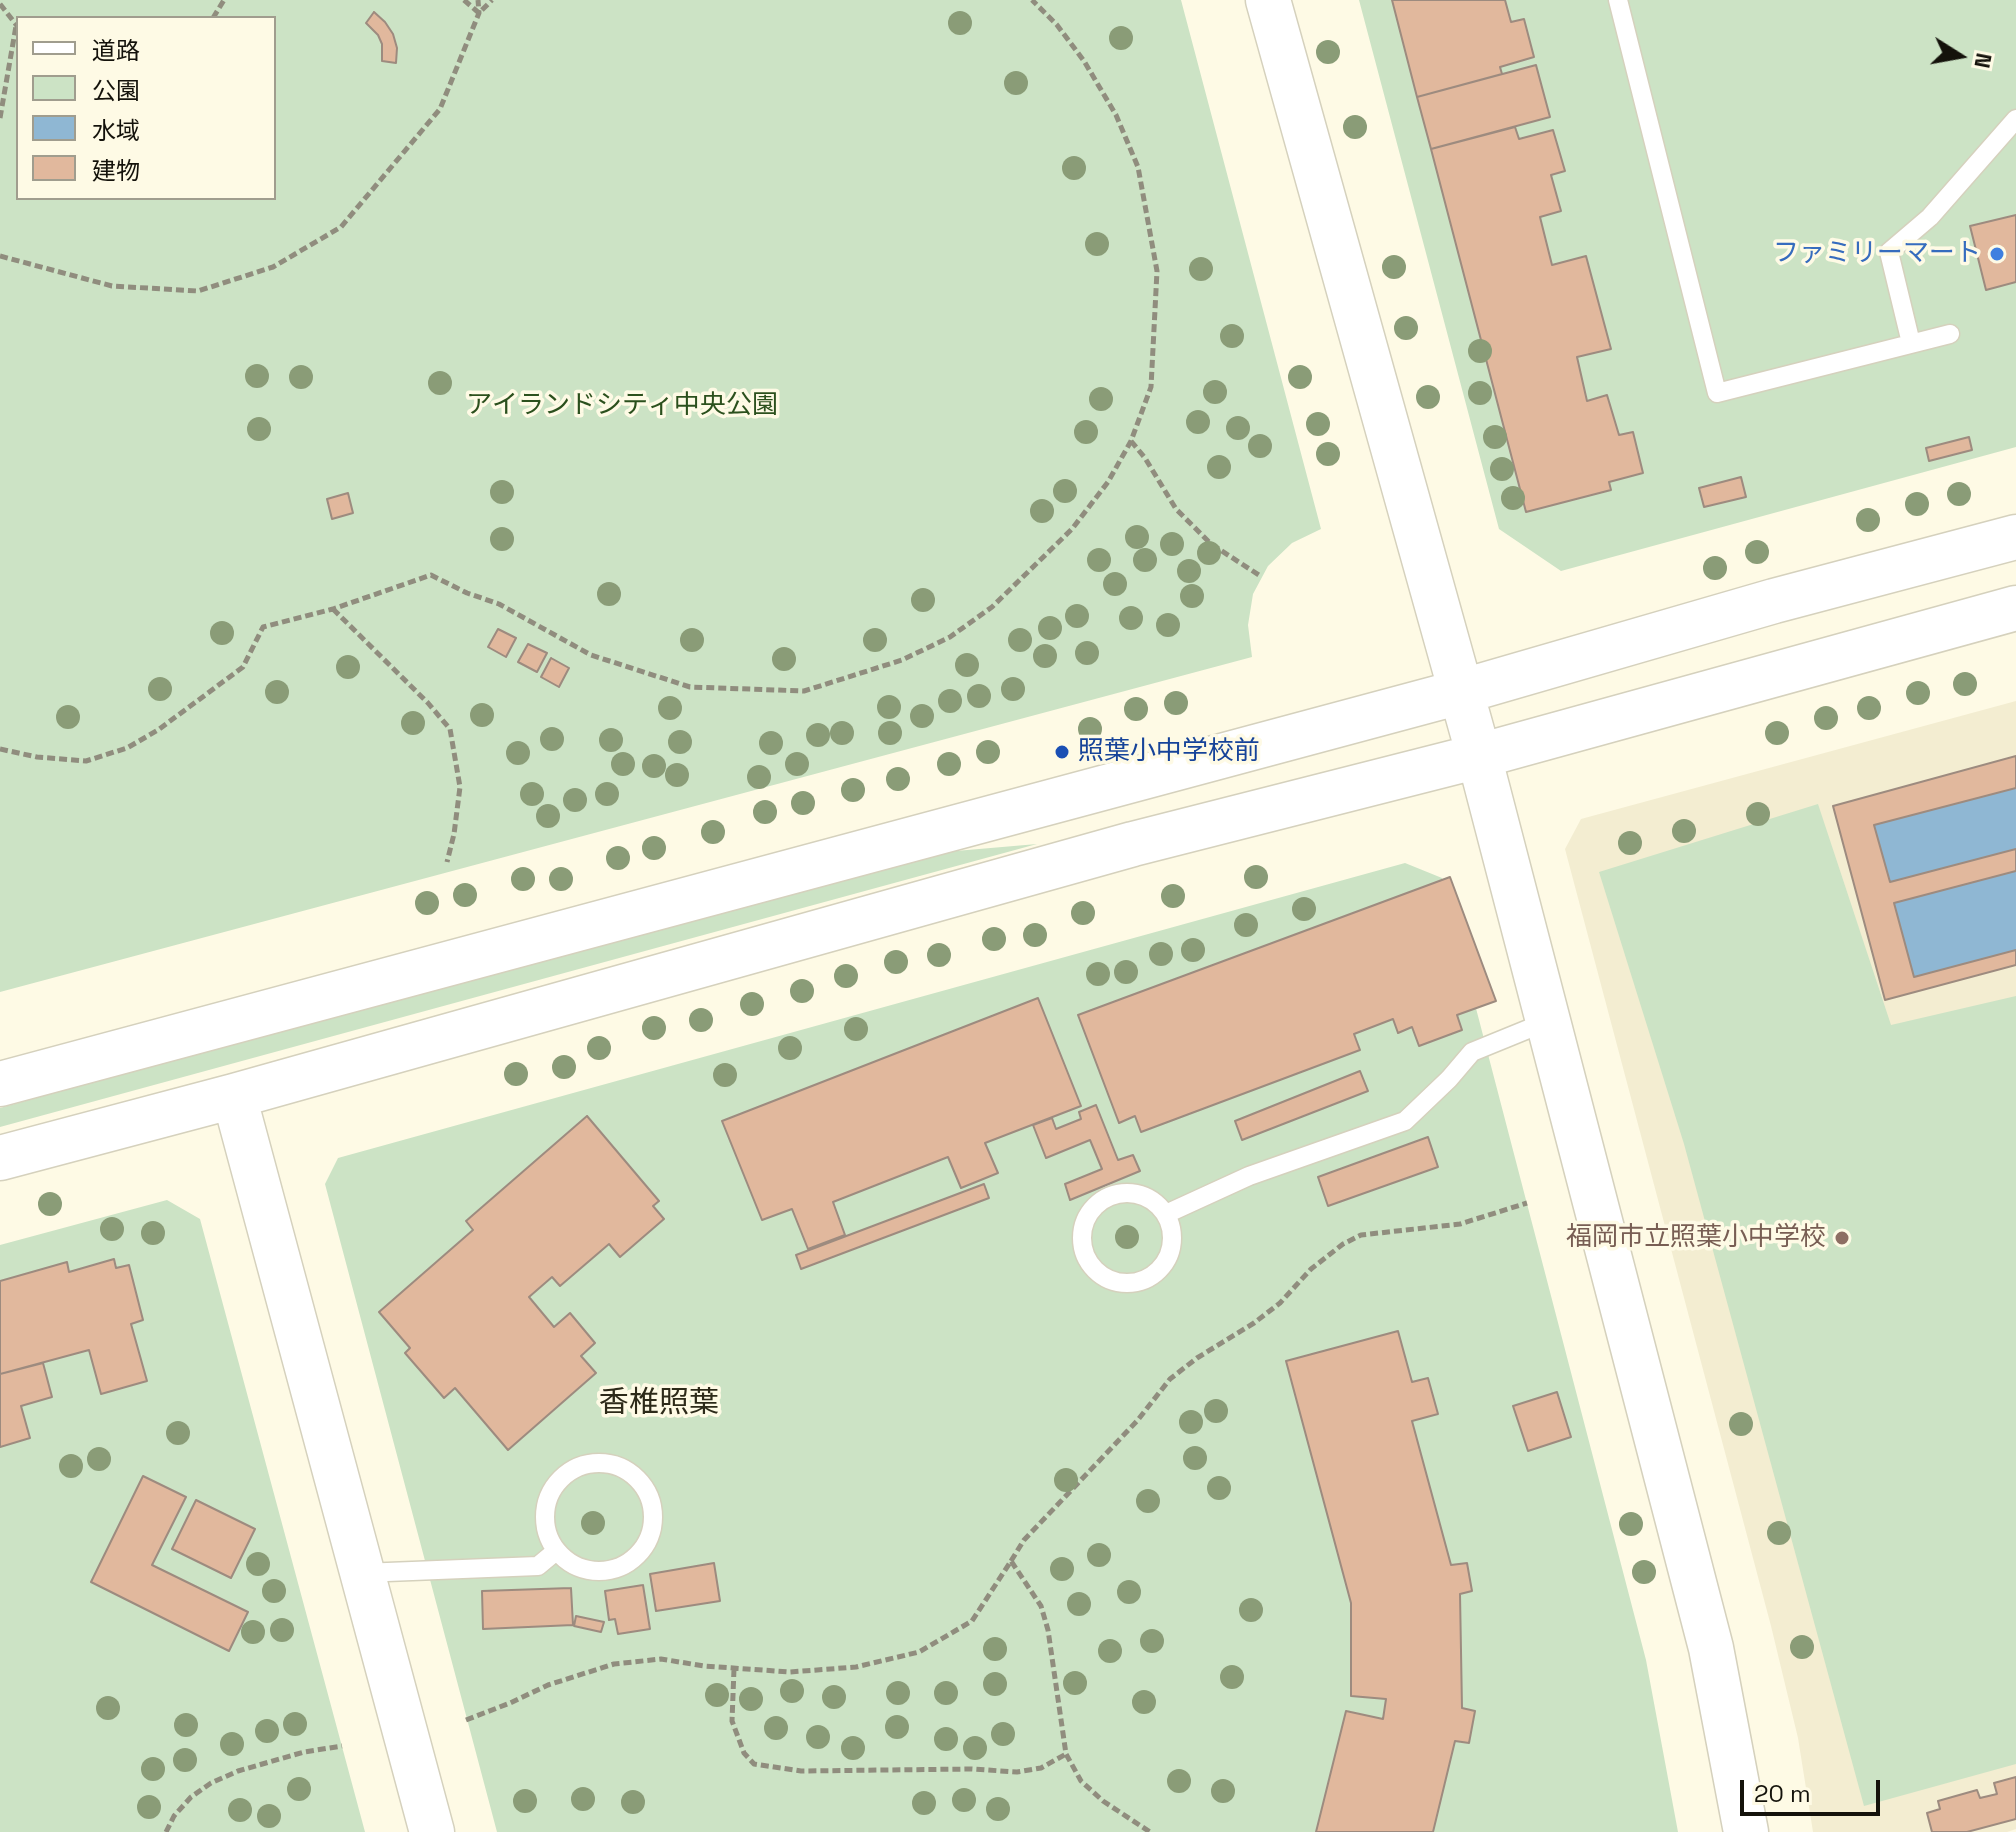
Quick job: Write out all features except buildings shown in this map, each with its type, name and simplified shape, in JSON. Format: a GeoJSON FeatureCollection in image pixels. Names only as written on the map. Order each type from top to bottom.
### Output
{"type":"FeatureCollection","features":[{"type":"Feature","properties":{"kind":"street"},"geometry":{"type":"LineString","coordinates":[[1268,0],[1479,756],[1711,1648],[1746,1832]]}},
{"type":"Feature","properties":{"kind":"street"},"geometry":{"type":"LineString","coordinates":[[0,1084],[1460,692],[1774,601],[2016,537]]}},
{"type":"Feature","properties":{"kind":"street"},"geometry":{"type":"LineString","coordinates":[[0,1158],[234,1096],[1133,844],[1479,756],[2016,608]]}},
{"type":"Feature","properties":{"kind":"street"},"geometry":{"type":"LineString","coordinates":[[234,1096],[432,1832]]}},
{"type":"Feature","properties":{"kind":"lane"},"geometry":{"type":"LineString","coordinates":[[1618,0],[1717,393],[1950,334]]}},
{"type":"Feature","properties":{"kind":"lane"},"geometry":{"type":"LineString","coordinates":[[1911,343],[1889,252],[1930,217],[2016,119]]}},
{"type":"Feature","properties":{"kind":"lane"},"geometry":{"type":"LineString","coordinates":[[1166,1214],[1249,1176],[1405,1121],[1472,1052],[1548,1021]]}},
{"type":"Feature","properties":{"kind":"lane"},"geometry":{"type":"LineString","coordinates":[[1118,1193],[1142,1194],[1162,1207],[1166,1214],[1173,1229],[1171,1252],[1158,1272],[1137,1283],[1113,1282],[1093,1269],[1083,1247],[1084,1223],[1097,1203],[1118,1193]]}},
{"type":"Feature","properties":{"kind":"lane"},"geometry":{"type":"LineString","coordinates":[[609,1463],[627,1470],[641,1483],[649,1497],[651,1531],[644,1546],[632,1559],[602,1571],[584,1569],[556,1551],[548,1534],[545,1515],[548,1497],[558,1481],[573,1469],[609,1463]]}},
{"type":"Feature","properties":{"kind":"lane"},"geometry":{"type":"LineString","coordinates":[[362,1573],[538,1566],[556,1551]]}},
{"type":"Feature","properties":{"kind":"path"},"geometry":{"type":"LineString","coordinates":[[464,0],[479,13]]}},
{"type":"Feature","properties":{"kind":"path"},"geometry":{"type":"LineString","coordinates":[[478,0],[479,13]]}},
{"type":"Feature","properties":{"kind":"path"},"geometry":{"type":"LineString","coordinates":[[0,256],[112,286],[198,291],[273,267],[341,227],[440,109],[479,13],[492,0]]}},
{"type":"Feature","properties":{"kind":"path"},"geometry":{"type":"LineString","coordinates":[[0,749],[37,757],[86,761],[127,748],[158,730],[243,667],[263,627],[333,609],[431,575],[467,593],[499,604],[591,655],[690,687],[804,691],[902,660],[950,637],[992,607],[1072,529],[1108,482],[1131,441],[1151,387],[1157,271],[1138,167],[1116,115],[1084,61],[1057,25],[1032,0]]}},
{"type":"Feature","properties":{"kind":"path"},"geometry":{"type":"LineString","coordinates":[[0,6],[16,26]]}},
{"type":"Feature","properties":{"kind":"path"},"geometry":{"type":"LineString","coordinates":[[0,118],[16,32]]}},
{"type":"Feature","properties":{"kind":"path"},"geometry":{"type":"LineString","coordinates":[[1131,441],[1176,509],[1211,544],[1262,577]]}},
{"type":"Feature","properties":{"kind":"path"},"geometry":{"type":"LineString","coordinates":[[333,609],[450,729],[460,787],[447,862]]}},
{"type":"Feature","properties":{"kind":"path"},"geometry":{"type":"LineString","coordinates":[[466,1720],[548,1685],[614,1664],[661,1659],[734,1669],[790,1672],[856,1667],[919,1652],[972,1621],[1024,1540],[1137,1421],[1170,1379],[1197,1358],[1231,1340],[1280,1303],[1311,1269],[1343,1244],[1361,1235],[1460,1224],[1527,1203]]}},
{"type":"Feature","properties":{"kind":"path"},"geometry":{"type":"LineString","coordinates":[[1011,1561],[1041,1606],[1048,1630],[1066,1754],[1081,1781],[1103,1801],[1146,1831]]}},
{"type":"Feature","properties":{"kind":"path"},"geometry":{"type":"LineString","coordinates":[[734,1669],[732,1721],[744,1753],[754,1764],[801,1771],[972,1769],[1017,1772],[1041,1768],[1066,1754]]}},
{"type":"Feature","properties":{"kind":"path"},"geometry":{"type":"LineString","coordinates":[[166,1832],[182,1807],[211,1783],[238,1771],[304,1752],[342,1746]]}},
{"type":"Feature","properties":{"kind":"shaded area","name":"福岡市立照葉小中学校"},"geometry":{"type":"Polygon","coordinates":[[[2016,701],[2016,1829],[2007,1832],[1813,1832],[1798,1738],[1771,1626],[1565,849],[1581,819],[2016,701]]]}},
{"type":"Feature","properties":{"kind":"green space","name":"アイランドシティ中央公園"},"geometry":{"type":"Polygon","coordinates":[[[0,0],[1181,0],[1321,529],[1292,543],[1268,566],[1253,594],[1248,625],[1252,657],[0,992],[0,0]]]}},
{"type":"Feature","properties":{"kind":"green space"},"geometry":{"type":"Polygon","coordinates":[[[1359,0],[2016,0],[2016,447],[1561,571],[1499,529],[1359,0]]]}},
{"type":"Feature","properties":{"kind":"green space","name":"福岡市立照葉小中学校"},"geometry":{"type":"Polygon","coordinates":[[[1818,804],[1891,1025],[2016,996],[2016,1764],[1864,1806],[1684,1144],[1599,872],[1818,804]]]}},
{"type":"Feature","properties":{"kind":"green space"},"geometry":{"type":"Polygon","coordinates":[[[1037,844],[0,1127],[0,1108],[921,854],[1037,844]]]}},
{"type":"Feature","properties":{"kind":"green space"},"geometry":{"type":"Polygon","coordinates":[[[1405,863],[1442,878],[1646,1660],[1678,1832],[497,1832],[325,1184],[338,1158],[1405,863]]]}},
{"type":"Feature","properties":{"kind":"green space"},"geometry":{"type":"Polygon","coordinates":[[[167,1200],[200,1219],[365,1832],[0,1832],[0,1245],[167,1200]]]}},
{"type":"Feature","properties":{"kind":"water"},"geometry":{"type":"Polygon","coordinates":[[[2016,788],[2016,849],[1890,882],[1874,825],[2016,788]]]}},
{"type":"Feature","properties":{"kind":"water"},"geometry":{"type":"Polygon","coordinates":[[[2016,871],[2016,950],[1914,977],[1894,903],[2016,871]]]}},
{"type":"Feature","properties":{"kind":"place","name":"ファミリーマート"},"geometry":{"type":"Point","coordinates":[1997,254]}},
{"type":"Feature","properties":{"kind":"place","name":"照葉小中学校前"},"geometry":{"type":"Point","coordinates":[1062,752]}},
{"type":"Feature","properties":{"kind":"place","name":"福岡市立照葉小中学校"},"geometry":{"type":"Point","coordinates":[1842,1238]}},
{"type":"Feature","properties":{"kind":"district","name":"香椎照葉"},"geometry":{"type":"Point","coordinates":[659,1404]}}]}
